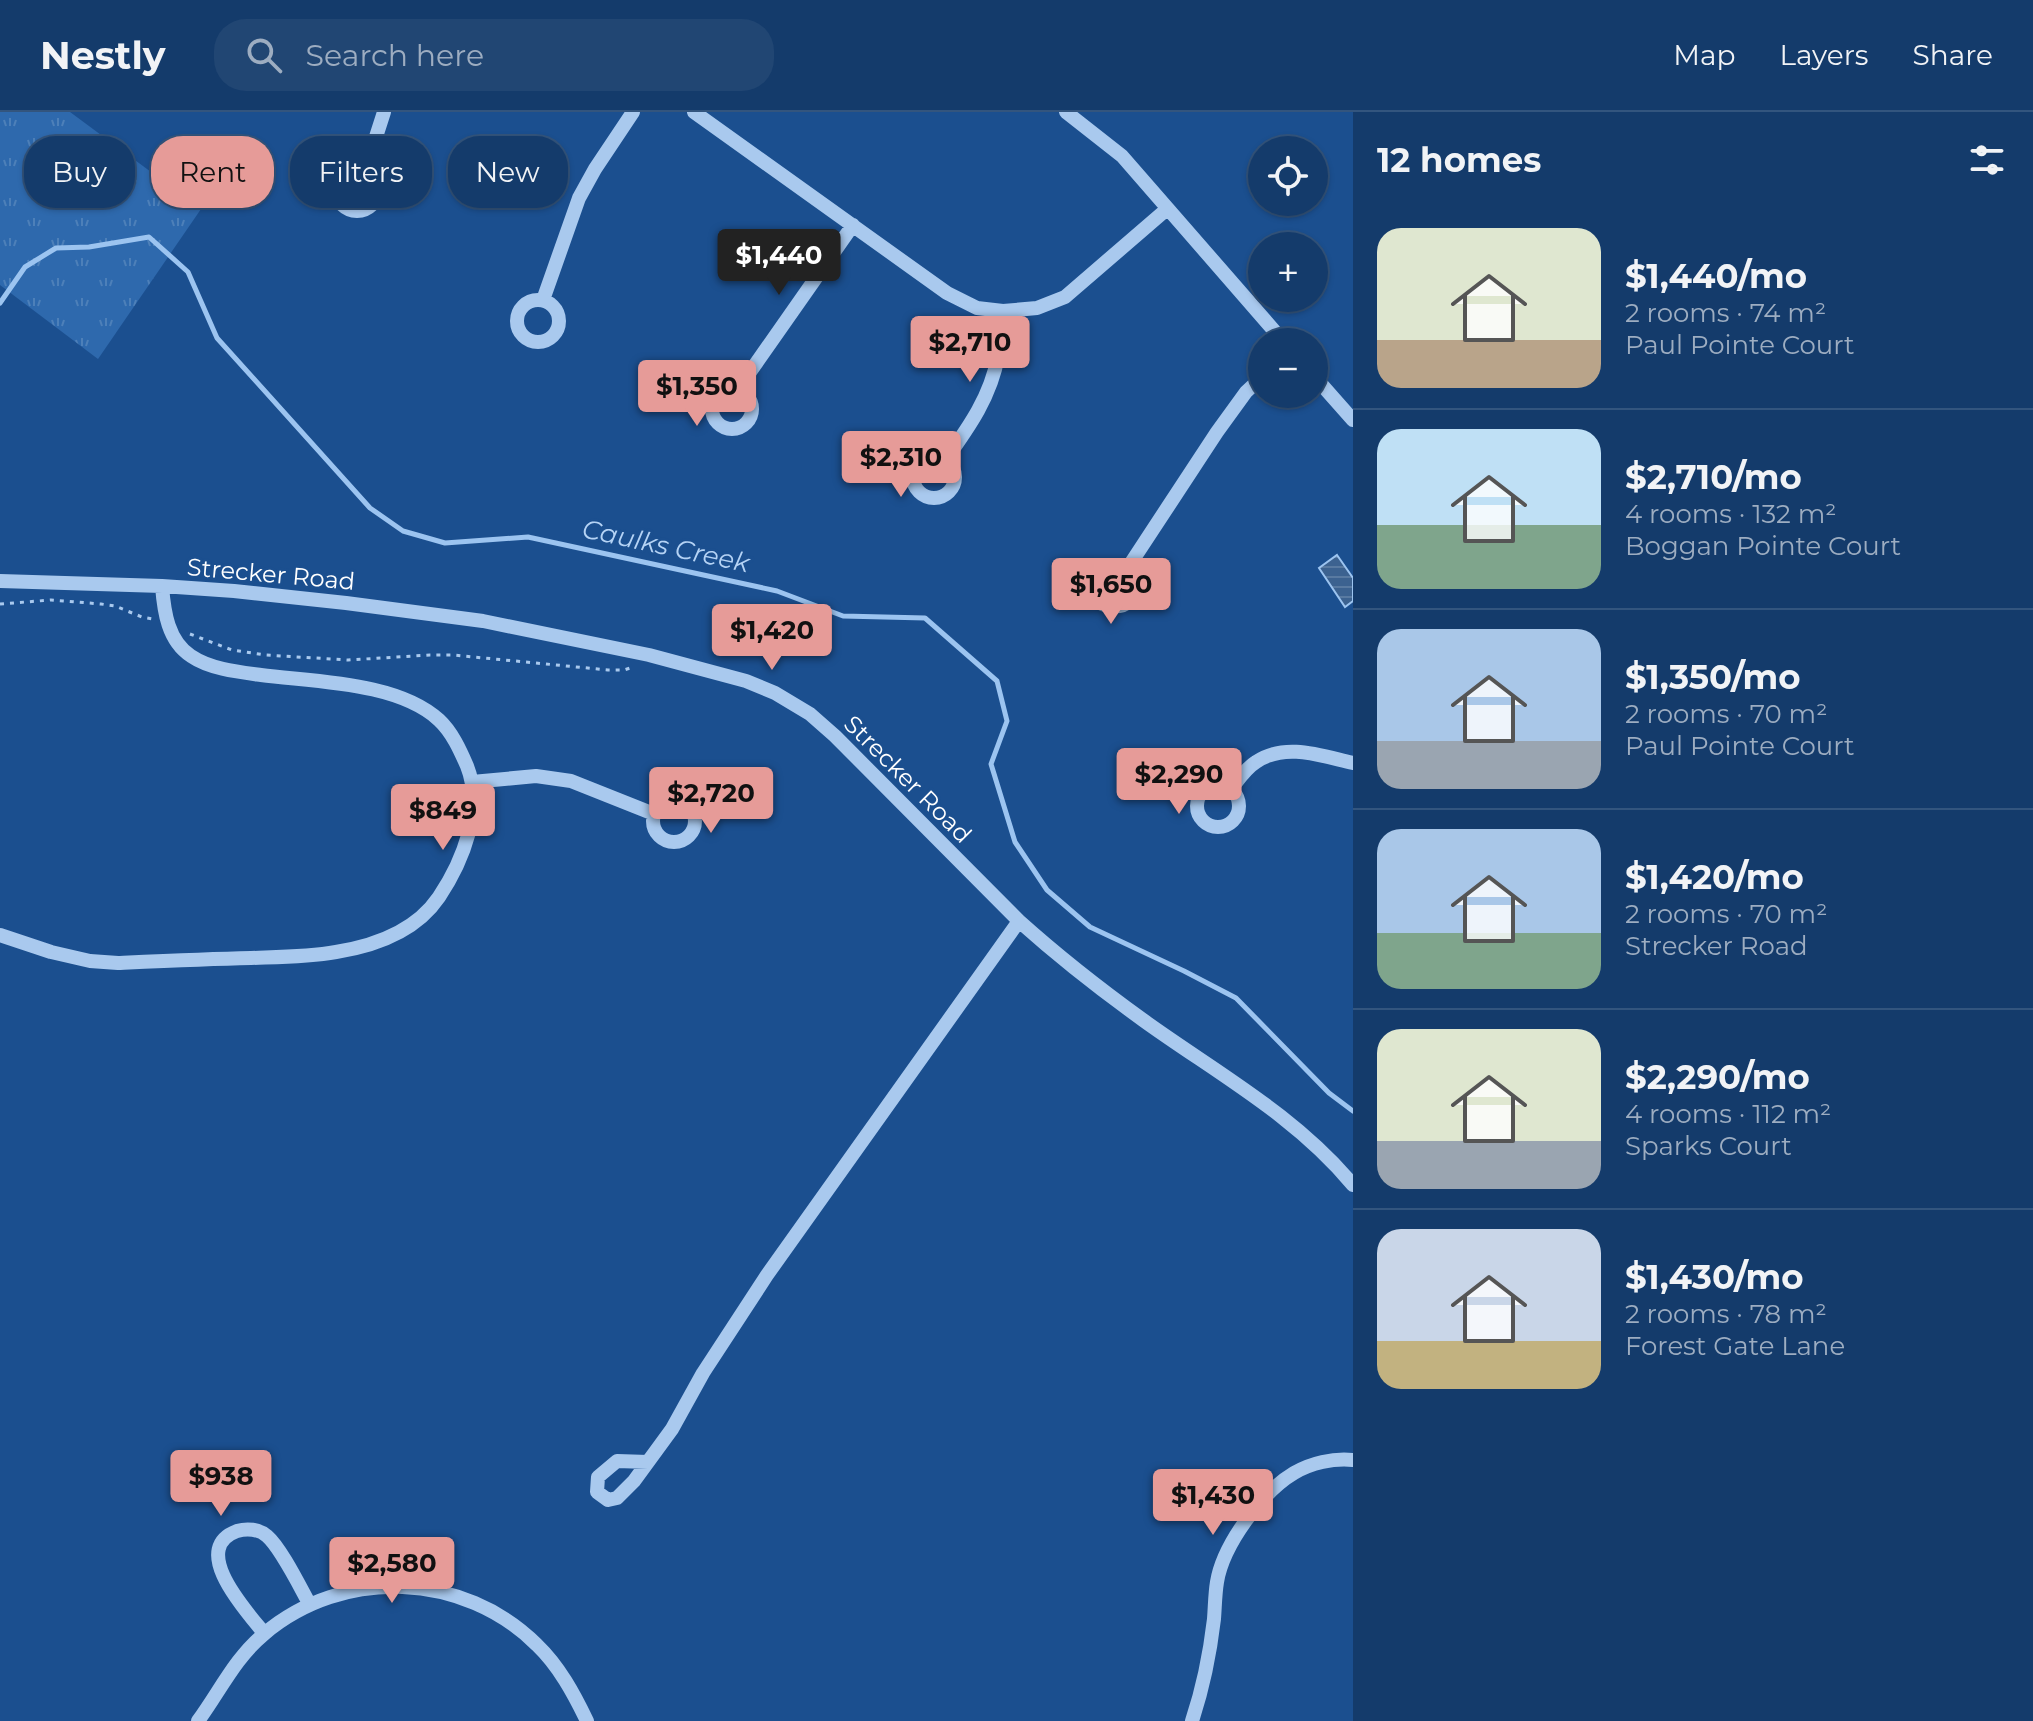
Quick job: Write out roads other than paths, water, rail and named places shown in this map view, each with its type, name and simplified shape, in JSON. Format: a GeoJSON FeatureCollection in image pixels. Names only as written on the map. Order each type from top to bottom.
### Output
{"type":"FeatureCollection","features":[{"type":"Feature","properties":{"kind":"street"},"geometry":{"type":"LineString","coordinates":[[376,136],[384,112]]}},
{"type":"Feature","properties":{"kind":"street"},"geometry":{"type":"LineString","coordinates":[[543,300],[579,198],[633,112]]}},
{"type":"Feature","properties":{"kind":"street"},"geometry":{"type":"LineString","coordinates":[[694,112],[947,293],[977,308],[1003,311],[1037,308],[1065,297],[1167,209]]}},
{"type":"Feature","properties":{"kind":"street"},"geometry":{"type":"LineString","coordinates":[[1066,112],[1122,156],[1272,328]]}},
{"type":"Feature","properties":{"kind":"street"},"geometry":{"type":"LineString","coordinates":[[740,390],[853,225]]}},
{"type":"Feature","properties":{"kind":"street"},"geometry":{"type":"LineString","coordinates":[[946,459],[980,409],[992,381],[999,356],[1003,311]]}},
{"type":"Feature","properties":{"kind":"street"},"geometry":{"type":"LineString","coordinates":[[1127,569],[1248,390]]}},
{"type":"Feature","properties":{"kind":"street"},"geometry":{"type":"LineString","coordinates":[[1328,392],[1353,420]]}},
{"type":"Feature","properties":{"kind":"street","name":"Strecker Road"},"geometry":{"type":"LineString","coordinates":[[0,581],[162,586],[346,603],[483,621],[649,655],[746,681],[775,693],[810,714],[835,736],[1044,943],[1142,1019],[1258,1098],[1309,1139],[1353,1185]]}},
{"type":"Feature","properties":{"kind":"street"},"geometry":{"type":"LineString","coordinates":[[0,935],[51,952],[118,963],[317,956],[355,949],[391,937],[414,923],[435,903],[452,878],[466,847],[472,815],[472,782],[458,746],[440,720],[409,700],[379,690],[244,673],[216,667],[190,656],[167,625],[162,586]]}},
{"type":"Feature","properties":{"kind":"street"},"geometry":{"type":"LineString","coordinates":[[1231,789],[1255,762],[1269,755],[1288,751],[1353,763]]}},
{"type":"Feature","properties":{"kind":"street"},"geometry":{"type":"LineString","coordinates":[[472,782],[536,776],[571,781],[654,814]]}},
{"type":"Feature","properties":{"kind":"street"},"geometry":{"type":"LineString","coordinates":[[648,1462],[672,1429],[703,1373],[767,1275],[1019,921]]}},
{"type":"Feature","properties":{"kind":"street"},"geometry":{"type":"LineString","coordinates":[[1192,1721],[1209,1657],[1217,1579],[1231,1543],[1270,1493],[1295,1473],[1316,1464],[1353,1460]]}},
{"type":"Feature","properties":{"kind":"street"},"geometry":{"type":"LineString","coordinates":[[264,1633],[242,1607],[219,1567],[219,1551],[230,1535],[250,1529],[268,1537],[310,1605]]}},
{"type":"Feature","properties":{"kind":"street"},"geometry":{"type":"LineString","coordinates":[[198,1721],[232,1668],[264,1633],[310,1605],[342,1593],[381,1586],[430,1589],[474,1603],[501,1616],[538,1645],[554,1664],[587,1721]]}},
{"type":"Feature","properties":{"kind":"waterway","name":"Caulks Creek"},"geometry":{"type":"LineString","coordinates":[[0,303],[25,267],[56,248],[89,247],[149,237],[188,272],[217,338],[370,508],[403,531],[445,543],[528,537],[777,591],[843,616],[925,618],[997,681],[1007,721],[991,764],[1015,842],[1047,890],[1090,927],[1236,998],[1329,1093],[1353,1111]]}}]}
